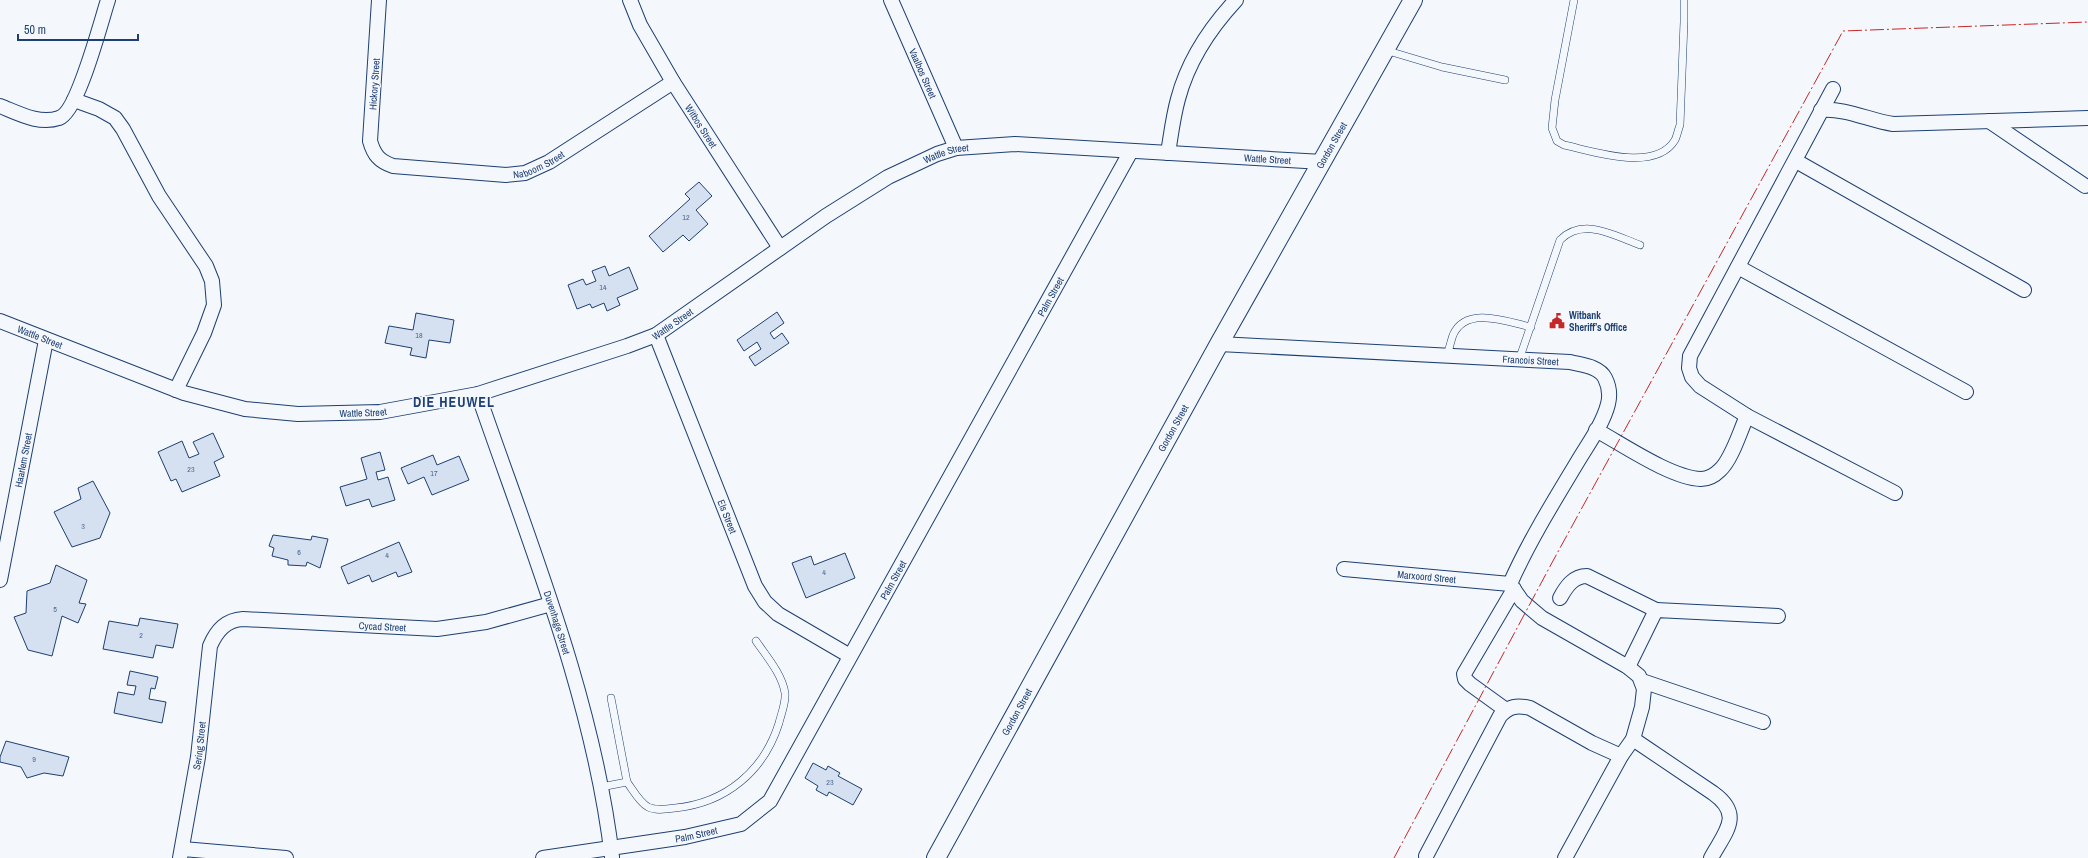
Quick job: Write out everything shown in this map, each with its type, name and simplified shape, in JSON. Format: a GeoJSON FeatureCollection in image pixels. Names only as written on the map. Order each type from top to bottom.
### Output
{"type":"FeatureCollection","features":[{"type":"Feature","properties":{"kind":"street"},"geometry":{"type":"LineString","coordinates":[[0,106],[34,119],[47,120],[60,118],[69,111],[108,0]]}},
{"type":"Feature","properties":{"kind":"street","name":"Hickory Street"},"geometry":{"type":"LineString","coordinates":[[379,0],[370,141],[374,153],[384,163]]}},
{"type":"Feature","properties":{"kind":"street","name":"Witbos Street"},"geometry":{"type":"LineString","coordinates":[[630,0],[640,25],[673,82],[780,248]]}},
{"type":"Feature","properties":{"kind":"street","name":"Vaalbos Street"},"geometry":{"type":"LineString","coordinates":[[891,0],[956,148]]}},
{"type":"Feature","properties":{"kind":"street"},"geometry":{"type":"LineString","coordinates":[[1168,153],[1178,99],[1189,68],[1206,38],[1221,16],[1236,0]]}},
{"type":"Feature","properties":{"kind":"street","name":"Gordon Street"},"geometry":{"type":"LineString","coordinates":[[936,858],[1219,344],[1413,0]]}},
{"type":"Feature","properties":{"kind":"street","name":"Naboom Street"},"geometry":{"type":"LineString","coordinates":[[384,163],[393,166],[506,175],[525,173],[549,162],[673,82]]}},
{"type":"Feature","properties":{"kind":"street"},"geometry":{"type":"LineString","coordinates":[[1833,89],[1796,161],[1690,356],[1689,368],[1692,377],[1700,386],[1747,416],[1895,493]]}},
{"type":"Feature","properties":{"kind":"street"},"geometry":{"type":"LineString","coordinates":[[74,100],[99,109],[115,118],[123,129],[159,196],[206,266],[212,281],[214,305],[204,333],[176,390]]}},
{"type":"Feature","properties":{"kind":"street"},"geometry":{"type":"LineString","coordinates":[[1821,110],[1834,109],[1853,113],[1872,120],[1893,124],[2088,118]]}},
{"type":"Feature","properties":{"kind":"street"},"geometry":{"type":"LineString","coordinates":[[1989,121],[2085,186]]}},
{"type":"Feature","properties":{"kind":"street","name":"Wattle Street"},"geometry":{"type":"LineString","coordinates":[[0,321],[176,390],[244,410],[298,414],[380,412],[478,394],[627,346],[656,335],[780,248],[888,177],[937,154],[956,148],[1015,144],[1323,162]]}},
{"type":"Feature","properties":{"kind":"street","name":"Palm Street"},"geometry":{"type":"LineString","coordinates":[[543,858],[612,854],[741,824],[757,813],[770,800],[782,783],[850,656],[1131,151]]}},
{"type":"Feature","properties":{"kind":"street"},"geometry":{"type":"LineString","coordinates":[[1796,161],[2024,290]]}},
{"type":"Feature","properties":{"kind":"street"},"geometry":{"type":"LineString","coordinates":[[1738,267],[1966,392]]}},
{"type":"Feature","properties":{"kind":"street","name":"Els Street"},"geometry":{"type":"LineString","coordinates":[[656,335],[755,586],[765,602],[778,614],[850,656]]}},
{"type":"Feature","properties":{"kind":"street","name":"Haarlem Street"},"geometry":{"type":"LineString","coordinates":[[0,580],[2,552],[46,340]]}},
{"type":"Feature","properties":{"kind":"street","name":"Francois Street"},"geometry":{"type":"LineString","coordinates":[[1219,344],[1570,362],[1592,367],[1600,371],[1604,376],[1609,393],[1608,405],[1596,430],[1522,556],[1512,586],[1464,674],[1465,679],[1470,684],[1506,710]]}},
{"type":"Feature","properties":{"kind":"street","name":"Duvenhage Street"},"geometry":{"type":"LineString","coordinates":[[478,394],[551,604],[579,692],[596,756],[612,854]]}},
{"type":"Feature","properties":{"kind":"street"},"geometry":{"type":"LineString","coordinates":[[1596,430],[1666,468],[1693,478],[1703,479],[1710,477],[1720,470],[1726,462],[1747,416]]}},
{"type":"Feature","properties":{"kind":"street","name":"Marxoord Street"},"geometry":{"type":"LineString","coordinates":[[1344,569],[1512,586]]}},
{"type":"Feature","properties":{"kind":"street"},"geometry":{"type":"LineString","coordinates":[[1560,598],[1567,585],[1578,577],[1587,576],[1656,610],[1778,616]]}},
{"type":"Feature","properties":{"kind":"street"},"geometry":{"type":"LineString","coordinates":[[1512,586],[1522,601],[1542,618],[1628,667],[1642,681],[1763,722]]}},
{"type":"Feature","properties":{"kind":"street","name":"Cycad Street"},"geometry":{"type":"LineString","coordinates":[[216,634],[225,624],[243,619],[437,629],[486,622],[551,604]]}},
{"type":"Feature","properties":{"kind":"street"},"geometry":{"type":"LineString","coordinates":[[1628,667],[1656,610]]}},
{"type":"Feature","properties":{"kind":"street","name":"Sering Street"},"geometry":{"type":"LineString","coordinates":[[181,854],[198,757],[210,646],[216,634]]}},
{"type":"Feature","properties":{"kind":"street"},"geometry":{"type":"LineString","coordinates":[[1565,858],[1621,756],[1633,739],[1642,707],[1644,689],[1642,681]]}},
{"type":"Feature","properties":{"kind":"street"},"geometry":{"type":"LineString","coordinates":[[1426,856],[1500,716],[1506,710],[1520,706],[1530,708],[1592,744],[1621,756]]}},
{"type":"Feature","properties":{"kind":"street"},"geometry":{"type":"LineString","coordinates":[[1633,739],[1722,799],[1729,808],[1731,816],[1728,827],[1711,858]]}},
{"type":"Feature","properties":{"kind":"street"},"geometry":{"type":"LineString","coordinates":[[181,854],[286,858]]}},
{"type":"Feature","properties":{"kind":"lane"},"geometry":{"type":"LineString","coordinates":[[1574,0],[1555,100],[1552,128],[1554,134],[1557,141],[1564,145],[1634,159],[1651,157],[1665,150],[1675,140],[1680,125],[1684,0]]}},
{"type":"Feature","properties":{"kind":"lane"},"geometry":{"type":"LineString","coordinates":[[1385,50],[1442,67],[1505,80]]}},
{"type":"Feature","properties":{"kind":"lane"},"geometry":{"type":"LineString","coordinates":[[1519,360],[1560,240],[1571,231],[1586,228],[1604,232],[1640,245]]}},
{"type":"Feature","properties":{"kind":"lane"},"geometry":{"type":"LineString","coordinates":[[1447,356],[1454,334],[1462,323],[1472,318],[1486,317],[1530,327]]}},
{"type":"Feature","properties":{"kind":"lane"},"geometry":{"type":"LineString","coordinates":[[611,698],[627,782],[643,804],[650,808],[660,809],[686,807],[720,795],[737,785],[751,772],[765,754],[776,731],[785,696],[782,681],[756,641]]}},
{"type":"Feature","properties":{"kind":"lane"},"geometry":{"type":"LineString","coordinates":[[601,787],[627,782]]}},
{"type":"Feature","properties":{"kind":"building"},"geometry":{"type":"Polygon","coordinates":[[[699,182],[712,196],[696,210],[708,224],[689,241],[683,235],[663,252],[649,236],[690,199],[685,194],[699,182]]]}},
{"type":"Feature","properties":{"kind":"building"},"geometry":{"type":"Polygon","coordinates":[[[605,266],[609,276],[629,267],[638,289],[617,298],[620,305],[607,311],[604,303],[592,308],[590,304],[577,309],[568,285],[583,279],[586,285],[596,281],[592,271],[605,266]]]}},
{"type":"Feature","properties":{"kind":"building"},"geometry":{"type":"Polygon","coordinates":[[[777,312],[784,323],[770,333],[774,339],[782,333],[789,343],[755,366],[749,357],[761,349],[757,342],[744,351],[737,340],[777,312]]]}},
{"type":"Feature","properties":{"kind":"building"},"geometry":{"type":"Polygon","coordinates":[[[416,313],[454,320],[450,343],[429,340],[426,358],[410,355],[412,348],[385,343],[389,326],[413,330],[416,313]]]}},
{"type":"Feature","properties":{"kind":"building"},"geometry":{"type":"Polygon","coordinates":[[[213,433],[224,457],[214,462],[220,476],[182,492],[176,479],[171,481],[158,452],[182,441],[189,458],[199,454],[193,442],[213,433]]]}},
{"type":"Feature","properties":{"kind":"building"},"geometry":{"type":"Polygon","coordinates":[[[380,452],[385,470],[376,472],[378,480],[388,477],[395,500],[372,507],[369,499],[346,506],[340,487],[367,479],[361,458],[380,452]]]}},
{"type":"Feature","properties":{"kind":"building"},"geometry":{"type":"Polygon","coordinates":[[[433,455],[437,465],[459,456],[469,480],[432,495],[424,477],[408,484],[401,468],[433,455]]]}},
{"type":"Feature","properties":{"kind":"building"},"geometry":{"type":"Polygon","coordinates":[[[93,481],[110,513],[100,538],[72,547],[54,512],[81,499],[78,488],[93,481]]]}},
{"type":"Feature","properties":{"kind":"building"},"geometry":{"type":"Polygon","coordinates":[[[273,535],[311,540],[312,536],[328,539],[320,568],[307,562],[306,566],[288,565],[288,560],[272,556],[274,548],[269,546],[273,535]]]}},
{"type":"Feature","properties":{"kind":"building"},"geometry":{"type":"Polygon","coordinates":[[[399,542],[412,572],[398,577],[396,572],[372,582],[369,575],[348,584],[341,567],[399,542]]]}},
{"type":"Feature","properties":{"kind":"building"},"geometry":{"type":"Polygon","coordinates":[[[845,553],[855,578],[806,598],[792,563],[811,556],[814,565],[845,553]]]}},
{"type":"Feature","properties":{"kind":"building"},"geometry":{"type":"Polygon","coordinates":[[[56,565],[87,580],[79,603],[86,604],[78,623],[62,616],[52,656],[28,650],[14,617],[26,613],[27,591],[50,583],[56,565]]]}},
{"type":"Feature","properties":{"kind":"building"},"geometry":{"type":"Polygon","coordinates":[[[140,618],[178,624],[173,648],[156,645],[153,658],[103,649],[109,621],[138,626],[140,618]]]}},
{"type":"Feature","properties":{"kind":"building"},"geometry":{"type":"Polygon","coordinates":[[[130,671],[158,677],[155,689],[151,688],[149,699],[166,702],[162,723],[114,713],[118,692],[134,695],[136,686],[127,685],[130,671]]]}},
{"type":"Feature","properties":{"kind":"building"},"geometry":{"type":"Polygon","coordinates":[[[6,741],[69,757],[63,776],[44,773],[27,778],[21,767],[0,762],[0,757],[6,741]]]}},
{"type":"Feature","properties":{"kind":"building"},"geometry":{"type":"Polygon","coordinates":[[[813,763],[826,770],[828,766],[840,773],[838,776],[862,789],[853,805],[829,792],[827,796],[816,790],[818,786],[805,778],[813,763]]]}},
{"type":"Feature","properties":{"kind":"power"},"geometry":{"type":"LineString","coordinates":[[1394,858],[1554,559],[1843,31],[2088,22]]}},
{"type":"Feature","properties":{"kind":"place","name":"Witbank Sheriff’s Office"},"geometry":{"type":"Point","coordinates":[1557,321]}},
{"type":"Feature","properties":{"kind":"district","name":"DIE HEUWEL"},"geometry":{"type":"Point","coordinates":[454,402]}}]}
